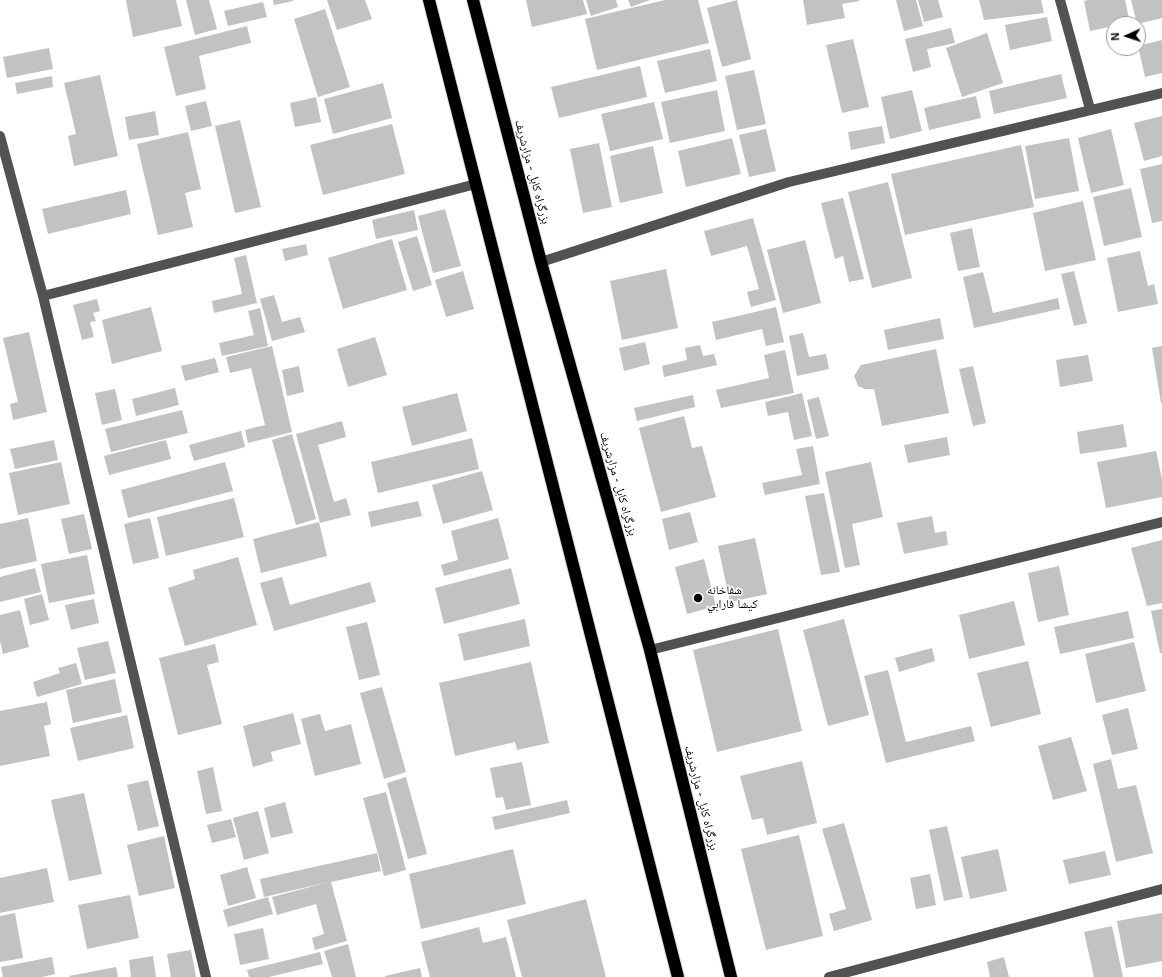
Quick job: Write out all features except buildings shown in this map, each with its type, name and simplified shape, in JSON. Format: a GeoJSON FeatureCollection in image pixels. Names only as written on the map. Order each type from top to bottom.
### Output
{"type":"FeatureCollection","features":[{"type":"Feature","properties":{"kind":"highway"},"geometry":{"type":"LineString","coordinates":[[429,0],[678,977]]}},
{"type":"Feature","properties":{"kind":"highway","name":"بزرگراه کابل - مزارشریف"},"geometry":{"type":"LineString","coordinates":[[473,0],[541,262],[650,650],[731,977]]}},
{"type":"Feature","properties":{"kind":"street"},"geometry":{"type":"LineString","coordinates":[[1060,0],[1090,109]]}},
{"type":"Feature","properties":{"kind":"street"},"geometry":{"type":"LineString","coordinates":[[541,262],[788,182],[1162,93]]}},
{"type":"Feature","properties":{"kind":"street"},"geometry":{"type":"LineString","coordinates":[[0,136],[43,296],[206,977]]}},
{"type":"Feature","properties":{"kind":"street"},"geometry":{"type":"LineString","coordinates":[[43,296],[476,184]]}},
{"type":"Feature","properties":{"kind":"street"},"geometry":{"type":"LineString","coordinates":[[650,650],[1162,522]]}},
{"type":"Feature","properties":{"kind":"street"},"geometry":{"type":"LineString","coordinates":[[829,977],[1162,889]]}},
{"type":"Feature","properties":{"kind":"place","name":"شفاخانه كيشا فارابي"},"geometry":{"type":"Point","coordinates":[698,598]}}]}
